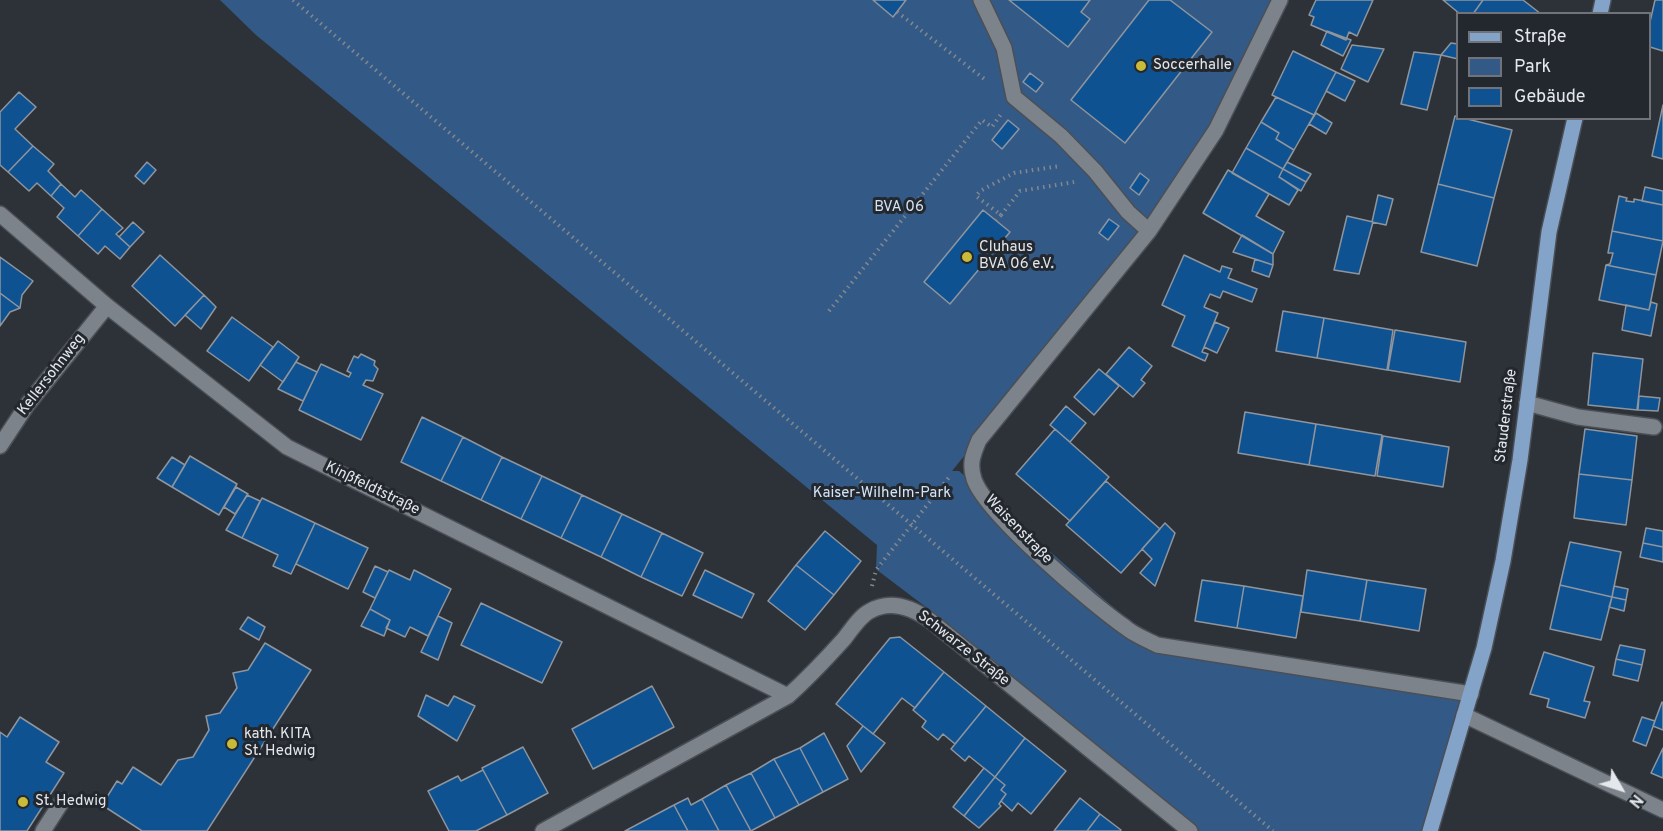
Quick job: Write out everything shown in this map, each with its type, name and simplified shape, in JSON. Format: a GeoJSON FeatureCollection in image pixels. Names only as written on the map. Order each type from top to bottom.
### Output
{"type":"FeatureCollection","features":[{"type":"Feature","properties":{"kind":"main road","name":"Stauderstraße"},"geometry":{"type":"LineString","coordinates":[[1430,831],[1485,648],[1511,521],[1549,232],[1575,120]]}},
{"type":"Feature","properties":{"kind":"street"},"geometry":{"type":"LineString","coordinates":[[981,0],[1004,48],[1014,92],[1095,171],[1128,212],[1149,231]]}},
{"type":"Feature","properties":{"kind":"street"},"geometry":{"type":"LineString","coordinates":[[971,464],[980,440],[1149,231],[1216,130],[1280,0]]}},
{"type":"Feature","properties":{"kind":"street","name":"Kinßfeldtstraße"},"geometry":{"type":"LineString","coordinates":[[0,214],[107,306],[287,447],[788,696]]}},
{"type":"Feature","properties":{"kind":"street","name":"Kellersohnweg"},"geometry":{"type":"LineString","coordinates":[[0,446],[27,405],[107,306]]}},
{"type":"Feature","properties":{"kind":"street"},"geometry":{"type":"LineString","coordinates":[[1527,403],[1578,417],[1654,427]]}},
{"type":"Feature","properties":{"kind":"street","name":"Waisenstraße"},"geometry":{"type":"LineString","coordinates":[[971,464],[975,481],[987,503],[1004,520],[1103,611],[1128,630],[1157,645],[1471,694]]}},
{"type":"Feature","properties":{"kind":"street","name":"Schwarze Straße"},"geometry":{"type":"LineString","coordinates":[[868,611],[886,606],[902,606],[918,612],[1190,831]]}},
{"type":"Feature","properties":{"kind":"street"},"geometry":{"type":"LineString","coordinates":[[543,831],[788,696],[813,674],[868,611]]}},
{"type":"Feature","properties":{"kind":"street"},"geometry":{"type":"LineString","coordinates":[[1464,715],[1663,810]]}},
{"type":"Feature","properties":{"kind":"street"},"geometry":{"type":"LineString","coordinates":[[43,831],[63,800]]}},
{"type":"Feature","properties":{"kind":"path"},"geometry":{"type":"LineString","coordinates":[[293,0],[1273,831]]}},
{"type":"Feature","properties":{"kind":"path"},"geometry":{"type":"LineString","coordinates":[[829,311],[982,120],[992,127],[1014,92],[995,87],[897,12]]}},
{"type":"Feature","properties":{"kind":"path"},"geometry":{"type":"LineString","coordinates":[[1001,215],[976,196],[980,191],[1014,173],[1064,165]]}},
{"type":"Feature","properties":{"kind":"path"},"geometry":{"type":"LineString","coordinates":[[996,220],[1020,190],[1086,181],[1095,171]]}},
{"type":"Feature","properties":{"kind":"path"},"geometry":{"type":"LineString","coordinates":[[868,611],[876,570],[955,469],[971,464]]}},
{"type":"Feature","properties":{"kind":"green space","name":"BVA 06"},"geometry":{"type":"Polygon","coordinates":[[[220,0],[1277,0],[1213,130],[1149,227],[952,471],[959,471],[1149,639],[1469,697],[1428,831],[1197,831],[935,614],[877,570],[885,559],[876,570],[877,545],[256,35],[220,0]]]}},
{"type":"Feature","properties":{"kind":"building"},"geometry":{"type":"Polygon","coordinates":[[[873,0],[906,0],[893,17],[873,0]]]}},
{"type":"Feature","properties":{"kind":"building"},"geometry":{"type":"Polygon","coordinates":[[[1009,0],[1090,0],[1081,12],[1090,19],[1068,47],[1009,0]]]}},
{"type":"Feature","properties":{"kind":"building","name":"Soccerhalle"},"geometry":{"type":"Polygon","coordinates":[[[1149,0],[1170,0],[1212,32],[1125,143],[1071,100],[1149,0]]]}},
{"type":"Feature","properties":{"kind":"building"},"geometry":{"type":"Polygon","coordinates":[[[1316,0],[1373,0],[1357,36],[1349,32],[1346,40],[1311,25],[1314,17],[1309,15],[1316,0]]]}},
{"type":"Feature","properties":{"kind":"building"},"geometry":{"type":"Polygon","coordinates":[[[1443,0],[1483,0],[1474,12],[1458,12],[1443,0]]]}},
{"type":"Feature","properties":{"kind":"building"},"geometry":{"type":"Polygon","coordinates":[[[1483,0],[1523,0],[1538,12],[1474,12],[1483,0]]]}},
{"type":"Feature","properties":{"kind":"building"},"geometry":{"type":"Polygon","coordinates":[[[1655,0],[1663,0],[1663,51],[1651,47],[1651,18],[1655,0]]]}},
{"type":"Feature","properties":{"kind":"building"},"geometry":{"type":"Polygon","coordinates":[[[1327,31],[1351,40],[1343,56],[1321,45],[1327,31]]]}},
{"type":"Feature","properties":{"kind":"building"},"geometry":{"type":"Polygon","coordinates":[[[1451,43],[1456,44],[1456,59],[1441,55],[1451,43]]]}},
{"type":"Feature","properties":{"kind":"building"},"geometry":{"type":"Polygon","coordinates":[[[1352,45],[1384,49],[1368,82],[1341,69],[1352,45]]]}},
{"type":"Feature","properties":{"kind":"building"},"geometry":{"type":"Polygon","coordinates":[[[1293,51],[1336,72],[1314,115],[1272,95],[1293,51]]]}},
{"type":"Feature","properties":{"kind":"building"},"geometry":{"type":"Polygon","coordinates":[[[1414,52],[1441,55],[1427,110],[1401,104],[1414,52]]]}},
{"type":"Feature","properties":{"kind":"building"},"geometry":{"type":"Polygon","coordinates":[[[1336,72],[1355,81],[1345,101],[1326,91],[1336,72]]]}},
{"type":"Feature","properties":{"kind":"building"},"geometry":{"type":"Polygon","coordinates":[[[1030,73],[1043,83],[1036,92],[1023,82],[1030,73]]]}},
{"type":"Feature","properties":{"kind":"building"},"geometry":{"type":"Polygon","coordinates":[[[19,92],[36,107],[15,129],[33,146],[8,172],[0,165],[0,112],[19,92]]]}},
{"type":"Feature","properties":{"kind":"building"},"geometry":{"type":"Polygon","coordinates":[[[1276,97],[1314,115],[1294,150],[1276,139],[1279,133],[1261,122],[1276,97]]]}},
{"type":"Feature","properties":{"kind":"building"},"geometry":{"type":"Polygon","coordinates":[[[1663,105],[1663,159],[1652,156],[1663,105]]]}},
{"type":"Feature","properties":{"kind":"building"},"geometry":{"type":"Polygon","coordinates":[[[1316,113],[1332,123],[1326,134],[1309,124],[1316,113]]]}},
{"type":"Feature","properties":{"kind":"building"},"geometry":{"type":"Polygon","coordinates":[[[1455,116],[1456,120],[1471,120],[1512,130],[1494,198],[1438,184],[1455,116]]]}},
{"type":"Feature","properties":{"kind":"building"},"geometry":{"type":"Polygon","coordinates":[[[1008,120],[1019,129],[1002,149],[992,140],[1008,120]]]}},
{"type":"Feature","properties":{"kind":"building"},"geometry":{"type":"Polygon","coordinates":[[[1261,122],[1279,133],[1276,139],[1294,150],[1283,169],[1246,148],[1261,122]]]}},
{"type":"Feature","properties":{"kind":"building"},"geometry":{"type":"Polygon","coordinates":[[[33,146],[54,164],[48,171],[61,184],[51,196],[37,183],[29,191],[8,172],[33,146]]]}},
{"type":"Feature","properties":{"kind":"building"},"geometry":{"type":"Polygon","coordinates":[[[1246,148],[1283,169],[1279,177],[1298,190],[1289,205],[1232,173],[1246,148]]]}},
{"type":"Feature","properties":{"kind":"building"},"geometry":{"type":"Polygon","coordinates":[[[147,162],[156,170],[144,184],[135,176],[147,162]]]}},
{"type":"Feature","properties":{"kind":"building"},"geometry":{"type":"Polygon","coordinates":[[[1287,162],[1311,174],[1306,182],[1283,169],[1287,162]]]}},
{"type":"Feature","properties":{"kind":"building"},"geometry":{"type":"Polygon","coordinates":[[[1283,169],[1306,182],[1301,191],[1279,177],[1283,169]]]}},
{"type":"Feature","properties":{"kind":"building"},"geometry":{"type":"Polygon","coordinates":[[[1228,170],[1269,194],[1256,216],[1284,232],[1273,254],[1203,213],[1228,170]]]}},
{"type":"Feature","properties":{"kind":"building"},"geometry":{"type":"Polygon","coordinates":[[[1140,173],[1149,180],[1139,195],[1130,188],[1140,173]]]}},
{"type":"Feature","properties":{"kind":"building"},"geometry":{"type":"Polygon","coordinates":[[[61,184],[75,197],[81,190],[102,209],[78,236],[57,217],[64,208],[51,196],[61,184]]]}},
{"type":"Feature","properties":{"kind":"building"},"geometry":{"type":"Polygon","coordinates":[[[1438,184],[1494,198],[1477,266],[1421,252],[1438,184]]]}},
{"type":"Feature","properties":{"kind":"building"},"geometry":{"type":"Polygon","coordinates":[[[1645,187],[1663,191],[1663,205],[1642,201],[1645,187]]]}},
{"type":"Feature","properties":{"kind":"building"},"geometry":{"type":"Polygon","coordinates":[[[1378,195],[1393,199],[1386,225],[1372,222],[1378,195]]]}},
{"type":"Feature","properties":{"kind":"building"},"geometry":{"type":"Polygon","coordinates":[[[1619,196],[1627,198],[1626,201],[1634,202],[1634,199],[1663,205],[1663,241],[1612,231],[1619,196]]]}},
{"type":"Feature","properties":{"kind":"building"},"geometry":{"type":"Polygon","coordinates":[[[102,209],[123,228],[116,234],[130,247],[120,259],[105,246],[98,254],[78,236],[102,209]]]}},
{"type":"Feature","properties":{"kind":"building","name":"Cluhaus BVA 06 e.V."},"geometry":{"type":"Polygon","coordinates":[[[983,210],[1010,232],[950,304],[924,282],[983,210]]]}},
{"type":"Feature","properties":{"kind":"building"},"geometry":{"type":"Polygon","coordinates":[[[1347,216],[1373,222],[1359,274],[1334,270],[1347,216]]]}},
{"type":"Feature","properties":{"kind":"building"},"geometry":{"type":"Polygon","coordinates":[[[1109,219],[1119,226],[1108,240],[1099,233],[1109,219]]]}},
{"type":"Feature","properties":{"kind":"building"},"geometry":{"type":"Polygon","coordinates":[[[133,222],[144,232],[130,247],[119,237],[133,222]]]}},
{"type":"Feature","properties":{"kind":"building"},"geometry":{"type":"Polygon","coordinates":[[[1612,231],[1663,241],[1656,275],[1606,265],[1610,264],[1613,253],[1608,253],[1612,231]]]}},
{"type":"Feature","properties":{"kind":"building"},"geometry":{"type":"Polygon","coordinates":[[[1242,235],[1273,254],[1273,265],[1233,252],[1242,235]]]}},
{"type":"Feature","properties":{"kind":"building"},"geometry":{"type":"Polygon","coordinates":[[[160,255],[204,295],[175,326],[132,286],[160,255]]]}},
{"type":"Feature","properties":{"kind":"building"},"geometry":{"type":"Polygon","coordinates":[[[1184,255],[1220,272],[1222,266],[1232,269],[1228,278],[1257,289],[1252,302],[1223,291],[1220,298],[1210,294],[1204,307],[1218,313],[1202,352],[1208,354],[1205,361],[1172,346],[1185,316],[1162,305],[1184,255]]]}},
{"type":"Feature","properties":{"kind":"building"},"geometry":{"type":"Polygon","coordinates":[[[0,257],[33,281],[22,295],[20,308],[0,293],[0,257]]]}},
{"type":"Feature","properties":{"kind":"building"},"geometry":{"type":"Polygon","coordinates":[[[1255,259],[1273,265],[1269,277],[1252,271],[1255,259]]]}},
{"type":"Feature","properties":{"kind":"building"},"geometry":{"type":"Polygon","coordinates":[[[1606,265],[1656,275],[1649,310],[1599,300],[1606,265]]]}},
{"type":"Feature","properties":{"kind":"building"},"geometry":{"type":"Polygon","coordinates":[[[0,293],[20,308],[10,312],[0,326],[0,293]]]}},
{"type":"Feature","properties":{"kind":"building"},"geometry":{"type":"Polygon","coordinates":[[[204,295],[216,307],[201,329],[185,315],[204,295]]]}},
{"type":"Feature","properties":{"kind":"building"},"geometry":{"type":"Polygon","coordinates":[[[1651,302],[1657,304],[1651,336],[1622,330],[1626,305],[1649,310],[1651,302]]]}},
{"type":"Feature","properties":{"kind":"building"},"geometry":{"type":"Polygon","coordinates":[[[1283,311],[1324,318],[1317,358],[1276,351],[1283,311]]]}},
{"type":"Feature","properties":{"kind":"building"},"geometry":{"type":"Polygon","coordinates":[[[232,317],[273,347],[249,381],[207,351],[232,317]]]}},
{"type":"Feature","properties":{"kind":"building"},"geometry":{"type":"Polygon","coordinates":[[[1324,318],[1393,330],[1387,370],[1317,358],[1324,318]]]}},
{"type":"Feature","properties":{"kind":"building"},"geometry":{"type":"Polygon","coordinates":[[[1215,322],[1229,328],[1217,353],[1204,347],[1215,322]]]}},
{"type":"Feature","properties":{"kind":"building"},"geometry":{"type":"Polygon","coordinates":[[[1395,330],[1466,342],[1460,382],[1388,370],[1395,330]]]}},
{"type":"Feature","properties":{"kind":"building"},"geometry":{"type":"Polygon","coordinates":[[[278,341],[299,357],[283,382],[260,365],[278,341]]]}},
{"type":"Feature","properties":{"kind":"building"},"geometry":{"type":"Polygon","coordinates":[[[1129,347],[1152,366],[1141,380],[1145,383],[1133,397],[1106,374],[1129,347]]]}},
{"type":"Feature","properties":{"kind":"building"},"geometry":{"type":"Polygon","coordinates":[[[1593,353],[1643,359],[1637,410],[1588,405],[1593,353]]]}},
{"type":"Feature","properties":{"kind":"building"},"geometry":{"type":"Polygon","coordinates":[[[361,354],[375,361],[374,365],[378,369],[373,381],[366,380],[363,385],[383,394],[361,440],[299,410],[321,364],[349,377],[351,373],[347,371],[354,356],[358,358],[361,354]]]}},
{"type":"Feature","properties":{"kind":"building"},"geometry":{"type":"Polygon","coordinates":[[[296,362],[317,372],[303,401],[278,389],[296,362]]]}},
{"type":"Feature","properties":{"kind":"building"},"geometry":{"type":"Polygon","coordinates":[[[1099,369],[1119,386],[1094,415],[1074,397],[1099,369]]]}},
{"type":"Feature","properties":{"kind":"building"},"geometry":{"type":"Polygon","coordinates":[[[1639,396],[1660,398],[1658,411],[1638,410],[1639,396]]]}},
{"type":"Feature","properties":{"kind":"building"},"geometry":{"type":"Polygon","coordinates":[[[1066,406],[1086,423],[1070,442],[1050,425],[1066,406]]]}},
{"type":"Feature","properties":{"kind":"building"},"geometry":{"type":"Polygon","coordinates":[[[1245,412],[1316,424],[1309,465],[1238,453],[1245,412]]]}},
{"type":"Feature","properties":{"kind":"building"},"geometry":{"type":"Polygon","coordinates":[[[422,417],[463,437],[441,481],[401,462],[422,417]]]}},
{"type":"Feature","properties":{"kind":"building"},"geometry":{"type":"Polygon","coordinates":[[[1316,424],[1382,435],[1375,476],[1309,465],[1316,424]]]}},
{"type":"Feature","properties":{"kind":"building"},"geometry":{"type":"Polygon","coordinates":[[[1055,429],[1109,477],[1070,521],[1016,474],[1055,429]]]}},
{"type":"Feature","properties":{"kind":"building"},"geometry":{"type":"Polygon","coordinates":[[[1585,429],[1637,436],[1632,480],[1579,474],[1585,429]]]}},
{"type":"Feature","properties":{"kind":"building"},"geometry":{"type":"Polygon","coordinates":[[[1383,436],[1449,447],[1443,487],[1377,476],[1383,436]]]}},
{"type":"Feature","properties":{"kind":"building"},"geometry":{"type":"Polygon","coordinates":[[[463,437],[502,457],[481,500],[441,481],[463,437]]]}},
{"type":"Feature","properties":{"kind":"building"},"geometry":{"type":"Polygon","coordinates":[[[190,456],[237,484],[219,515],[172,487],[190,456]]]}},
{"type":"Feature","properties":{"kind":"building"},"geometry":{"type":"Polygon","coordinates":[[[172,457],[185,465],[172,487],[157,478],[172,457]]]}},
{"type":"Feature","properties":{"kind":"building"},"geometry":{"type":"Polygon","coordinates":[[[502,457],[542,476],[521,519],[481,500],[502,457]]]}},
{"type":"Feature","properties":{"kind":"building"},"geometry":{"type":"Polygon","coordinates":[[[1579,474],[1632,480],[1626,525],[1574,518],[1579,474]]]}},
{"type":"Feature","properties":{"kind":"building"},"geometry":{"type":"Polygon","coordinates":[[[542,476],[582,495],[561,538],[521,519],[542,476]]]}},
{"type":"Feature","properties":{"kind":"building"},"geometry":{"type":"Polygon","coordinates":[[[1106,481],[1160,529],[1121,573],[1066,525],[1106,481]]]}},
{"type":"Feature","properties":{"kind":"building"},"geometry":{"type":"Polygon","coordinates":[[[236,487],[248,494],[235,514],[224,507],[236,487]]]}},
{"type":"Feature","properties":{"kind":"building"},"geometry":{"type":"Polygon","coordinates":[[[247,495],[260,501],[242,538],[226,530],[247,495]]]}},
{"type":"Feature","properties":{"kind":"building"},"geometry":{"type":"Polygon","coordinates":[[[582,495],[622,514],[601,557],[561,538],[582,495]]]}},
{"type":"Feature","properties":{"kind":"building"},"geometry":{"type":"Polygon","coordinates":[[[262,498],[315,523],[291,574],[273,566],[278,555],[242,538],[262,498]]]}},
{"type":"Feature","properties":{"kind":"building"},"geometry":{"type":"Polygon","coordinates":[[[622,514],[662,533],[641,577],[601,557],[622,514]]]}},
{"type":"Feature","properties":{"kind":"building"},"geometry":{"type":"Polygon","coordinates":[[[315,523],[368,548],[348,589],[296,564],[315,523]]]}},
{"type":"Feature","properties":{"kind":"building"},"geometry":{"type":"Polygon","coordinates":[[[1165,523],[1175,533],[1155,586],[1140,573],[1152,559],[1142,549],[1165,523]]]}},
{"type":"Feature","properties":{"kind":"building"},"geometry":{"type":"Polygon","coordinates":[[[1646,528],[1663,531],[1663,547],[1643,543],[1646,528]]]}},
{"type":"Feature","properties":{"kind":"building"},"geometry":{"type":"Polygon","coordinates":[[[825,531],[861,561],[834,595],[796,565],[825,531]]]}},
{"type":"Feature","properties":{"kind":"building"},"geometry":{"type":"Polygon","coordinates":[[[662,533],[703,553],[682,596],[641,577],[662,533]]]}},
{"type":"Feature","properties":{"kind":"building"},"geometry":{"type":"Polygon","coordinates":[[[1570,542],[1621,552],[1612,597],[1560,585],[1570,542]]]}},
{"type":"Feature","properties":{"kind":"building"},"geometry":{"type":"Polygon","coordinates":[[[1643,543],[1663,547],[1663,562],[1640,557],[1643,543]]]}},
{"type":"Feature","properties":{"kind":"building"},"geometry":{"type":"Polygon","coordinates":[[[796,565],[834,595],[805,630],[768,601],[796,565]]]}},
{"type":"Feature","properties":{"kind":"building"},"geometry":{"type":"Polygon","coordinates":[[[375,566],[388,572],[375,598],[363,592],[375,566]]]}},
{"type":"Feature","properties":{"kind":"building"},"geometry":{"type":"Polygon","coordinates":[[[389,570],[410,580],[414,570],[451,589],[428,636],[410,627],[405,637],[386,628],[390,620],[370,609],[389,570]]]}},
{"type":"Feature","properties":{"kind":"building"},"geometry":{"type":"Polygon","coordinates":[[[705,570],[754,594],[742,618],[693,595],[705,570]]]}},
{"type":"Feature","properties":{"kind":"building"},"geometry":{"type":"Polygon","coordinates":[[[1307,570],[1367,580],[1360,621],[1301,612],[1307,570]]]}},
{"type":"Feature","properties":{"kind":"building"},"geometry":{"type":"Polygon","coordinates":[[[1202,580],[1244,586],[1237,628],[1195,621],[1202,580]]]}},
{"type":"Feature","properties":{"kind":"building"},"geometry":{"type":"Polygon","coordinates":[[[1367,580],[1426,589],[1419,631],[1360,621],[1367,580]]]}},
{"type":"Feature","properties":{"kind":"building"},"geometry":{"type":"Polygon","coordinates":[[[1560,585],[1612,597],[1601,640],[1550,629],[1560,585]]]}},
{"type":"Feature","properties":{"kind":"building"},"geometry":{"type":"Polygon","coordinates":[[[1244,586],[1303,596],[1296,638],[1237,628],[1244,586]]]}},
{"type":"Feature","properties":{"kind":"building"},"geometry":{"type":"Polygon","coordinates":[[[1614,586],[1628,589],[1626,600],[1612,597],[1614,586]]]}},
{"type":"Feature","properties":{"kind":"building"},"geometry":{"type":"Polygon","coordinates":[[[1612,597],[1626,600],[1624,611],[1609,607],[1612,597]]]}},
{"type":"Feature","properties":{"kind":"building"},"geometry":{"type":"Polygon","coordinates":[[[481,603],[562,642],[542,683],[461,645],[481,603]]]}},
{"type":"Feature","properties":{"kind":"building"},"geometry":{"type":"Polygon","coordinates":[[[370,609],[390,620],[384,636],[361,626],[370,609]]]}},
{"type":"Feature","properties":{"kind":"building"},"geometry":{"type":"Polygon","coordinates":[[[438,616],[452,623],[438,660],[421,652],[438,616]]]}},
{"type":"Feature","properties":{"kind":"building"},"geometry":{"type":"Polygon","coordinates":[[[248,617],[265,627],[259,640],[240,629],[248,617]]]}},
{"type":"Feature","properties":{"kind":"building"},"geometry":{"type":"Polygon","coordinates":[[[900,637],[944,672],[915,708],[902,698],[873,734],[836,704],[890,638],[900,637]]]}},
{"type":"Feature","properties":{"kind":"building","name":"kath. KITA St. Hedwig"},"geometry":{"type":"Polygon","coordinates":[[[265,643],[311,670],[207,831],[142,831],[102,805],[117,781],[122,784],[133,767],[161,785],[178,760],[193,757],[209,730],[206,716],[220,713],[237,688],[233,673],[248,670],[265,643]]]}},
{"type":"Feature","properties":{"kind":"building"},"geometry":{"type":"Polygon","coordinates":[[[1620,645],[1645,650],[1642,665],[1616,659],[1620,645]]]}},
{"type":"Feature","properties":{"kind":"building"},"geometry":{"type":"Polygon","coordinates":[[[1544,652],[1594,667],[1584,701],[1590,702],[1585,718],[1547,707],[1549,699],[1530,694],[1544,652]]]}},
{"type":"Feature","properties":{"kind":"building"},"geometry":{"type":"Polygon","coordinates":[[[1616,659],[1642,665],[1638,681],[1613,675],[1616,659]]]}},
{"type":"Feature","properties":{"kind":"building"},"geometry":{"type":"Polygon","coordinates":[[[944,672],[986,706],[955,744],[943,734],[938,740],[922,727],[926,721],[913,710],[944,672]]]}},
{"type":"Feature","properties":{"kind":"building"},"geometry":{"type":"Polygon","coordinates":[[[652,686],[674,727],[593,769],[572,729],[652,686]]]}},
{"type":"Feature","properties":{"kind":"building"},"geometry":{"type":"Polygon","coordinates":[[[426,695],[448,706],[454,696],[475,706],[457,741],[418,716],[426,695]]]}},
{"type":"Feature","properties":{"kind":"building"},"geometry":{"type":"Polygon","coordinates":[[[1663,703],[1663,730],[1653,726],[1663,703]]]}},
{"type":"Feature","properties":{"kind":"building"},"geometry":{"type":"Polygon","coordinates":[[[986,706],[1025,738],[995,777],[969,756],[965,761],[951,749],[986,706]]]}},
{"type":"Feature","properties":{"kind":"building","name":"St. Hedwig"},"geometry":{"type":"Polygon","coordinates":[[[20,717],[59,742],[46,762],[64,773],[27,831],[0,831],[0,732],[7,737],[20,717]]]}},
{"type":"Feature","properties":{"kind":"building"},"geometry":{"type":"Polygon","coordinates":[[[1642,717],[1655,721],[1646,746],[1633,741],[1642,717]]]}},
{"type":"Feature","properties":{"kind":"building"},"geometry":{"type":"Polygon","coordinates":[[[863,726],[885,743],[861,772],[847,746],[863,726]]]}},
{"type":"Feature","properties":{"kind":"building"},"geometry":{"type":"Polygon","coordinates":[[[824,733],[848,779],[823,792],[800,748],[824,733]]]}},
{"type":"Feature","properties":{"kind":"building"},"geometry":{"type":"Polygon","coordinates":[[[1025,738],[1066,771],[1031,814],[1018,803],[1012,811],[1001,801],[1006,794],[1001,790],[1005,785],[995,777],[1025,738]]]}},
{"type":"Feature","properties":{"kind":"building"},"geometry":{"type":"Polygon","coordinates":[[[523,747],[548,793],[507,815],[482,768],[523,747]]]}},
{"type":"Feature","properties":{"kind":"building"},"geometry":{"type":"Polygon","coordinates":[[[800,748],[823,792],[799,805],[774,759],[800,748]]]}},
{"type":"Feature","properties":{"kind":"building"},"geometry":{"type":"Polygon","coordinates":[[[1663,748],[1663,778],[1651,773],[1663,748]]]}},
{"type":"Feature","properties":{"kind":"building"},"geometry":{"type":"Polygon","coordinates":[[[774,759],[799,805],[775,818],[751,773],[774,759]]]}},
{"type":"Feature","properties":{"kind":"building"},"geometry":{"type":"Polygon","coordinates":[[[984,768],[995,777],[964,816],[953,807],[984,768]]]}},
{"type":"Feature","properties":{"kind":"building"},"geometry":{"type":"Polygon","coordinates":[[[483,770],[507,815],[476,831],[449,831],[428,791],[458,776],[461,781],[483,770]]]}},
{"type":"Feature","properties":{"kind":"building"},"geometry":{"type":"Polygon","coordinates":[[[751,773],[775,818],[751,831],[726,785],[751,773]]]}},
{"type":"Feature","properties":{"kind":"building"},"geometry":{"type":"Polygon","coordinates":[[[995,777],[1005,785],[1001,790],[1006,794],[999,804],[1001,806],[979,828],[964,816],[995,777]]]}},
{"type":"Feature","properties":{"kind":"building"},"geometry":{"type":"Polygon","coordinates":[[[726,785],[751,831],[719,831],[702,799],[726,785]]]}},
{"type":"Feature","properties":{"kind":"building"},"geometry":{"type":"Polygon","coordinates":[[[688,798],[691,805],[702,799],[719,831],[688,831],[674,805],[688,798]]]}},
{"type":"Feature","properties":{"kind":"building"},"geometry":{"type":"Polygon","coordinates":[[[1080,798],[1100,814],[1087,831],[1054,831],[1080,798]]]}},
{"type":"Feature","properties":{"kind":"building"},"geometry":{"type":"Polygon","coordinates":[[[674,805],[688,831],[625,831],[674,805]]]}},
{"type":"Feature","properties":{"kind":"building"},"geometry":{"type":"Polygon","coordinates":[[[1100,814],[1121,830],[1087,831],[1100,814]]]}},
{"type":"Feature","properties":{"kind":"place","name":"Soccerhalle"},"geometry":{"type":"Point","coordinates":[1141,66]}},
{"type":"Feature","properties":{"kind":"place","name":"Cluhaus BVA 06 e.V."},"geometry":{"type":"Point","coordinates":[967,257]}},
{"type":"Feature","properties":{"kind":"place","name":"kath. KITA St. Hedwig"},"geometry":{"type":"Point","coordinates":[232,744]}},
{"type":"Feature","properties":{"kind":"place","name":"St. Hedwig"},"geometry":{"type":"Point","coordinates":[23,802]}},
{"type":"Feature","properties":{"kind":"park label","name":"Kaiser-Wilhelm-Park"},"geometry":{"type":"Point","coordinates":[882,494]}}]}
